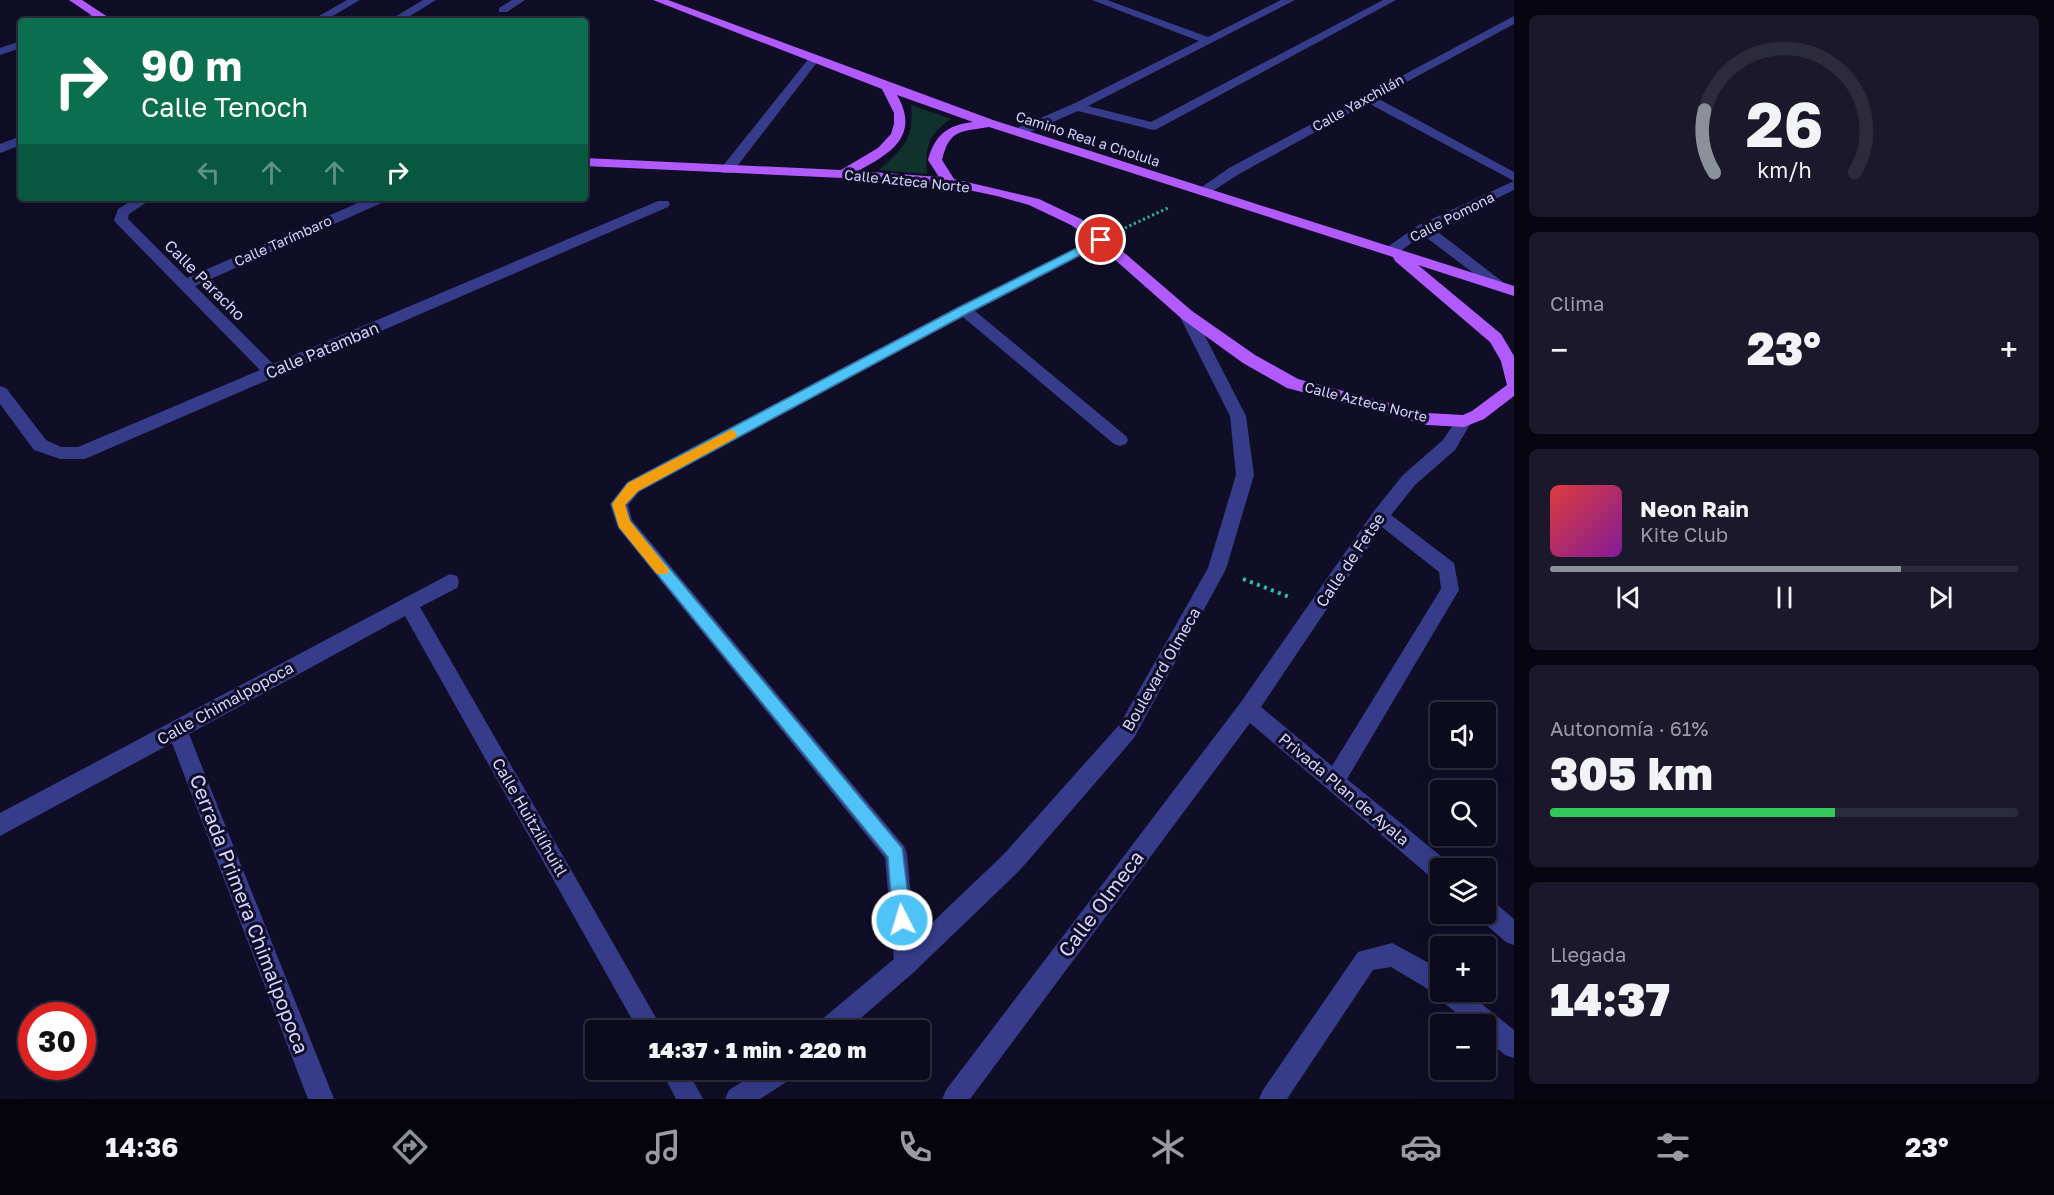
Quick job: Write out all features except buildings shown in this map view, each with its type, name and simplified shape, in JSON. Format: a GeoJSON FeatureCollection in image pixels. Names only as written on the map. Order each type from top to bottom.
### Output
{"type":"FeatureCollection","features":[{"type":"Feature","properties":{"kind":"main road"},"geometry":{"type":"LineString","coordinates":[[74,0],[103,18]]}},
{"type":"Feature","properties":{"kind":"main road","name":"Camino Real a Cholula"},"geometry":{"type":"LineString","coordinates":[[658,0],[989,123],[1514,291]]}},
{"type":"Feature","properties":{"kind":"main road"},"geometry":{"type":"LineString","coordinates":[[843,174],[887,147],[898,131],[900,114],[887,87]]}},
{"type":"Feature","properties":{"kind":"main road"},"geometry":{"type":"LineString","coordinates":[[949,182],[935,160],[939,141],[957,127],[989,123]]}},
{"type":"Feature","properties":{"kind":"main road","name":"Calle Azteca Norte"},"geometry":{"type":"LineString","coordinates":[[588,162],[843,174],[949,182],[1034,202],[1076,222],[1101,240],[1187,315],[1249,359],[1293,384],[1427,419],[1464,421]]}},
{"type":"Feature","properties":{"kind":"main road"},"geometry":{"type":"LineString","coordinates":[[1391,251],[1496,338],[1509,361],[1514,386],[1478,415],[1464,421]]}},
{"type":"Feature","properties":{"kind":"street"},"geometry":{"type":"LineString","coordinates":[[324,18],[355,0]]}},
{"type":"Feature","properties":{"kind":"street"},"geometry":{"type":"LineString","coordinates":[[399,18],[431,0]]}},
{"type":"Feature","properties":{"kind":"street"},"geometry":{"type":"LineString","coordinates":[[502,10],[520,0]]}},
{"type":"Feature","properties":{"kind":"street"},"geometry":{"type":"LineString","coordinates":[[1096,0],[1209,41]]}},
{"type":"Feature","properties":{"kind":"street"},"geometry":{"type":"LineString","coordinates":[[1019,132],[1077,107],[1290,0]]}},
{"type":"Feature","properties":{"kind":"street"},"geometry":{"type":"LineString","coordinates":[[1077,107],[1154,126],[1390,0]]}},
{"type":"Feature","properties":{"kind":"street","name":"Calle Yaxchilán"},"geometry":{"type":"LineString","coordinates":[[1203,191],[1234,171],[1514,19]]}},
{"type":"Feature","properties":{"kind":"street"},"geometry":{"type":"LineString","coordinates":[[0,52],[18,45]]}},
{"type":"Feature","properties":{"kind":"street"},"geometry":{"type":"LineString","coordinates":[[728,170],[814,59]]}},
{"type":"Feature","properties":{"kind":"street"},"geometry":{"type":"LineString","coordinates":[[1368,98],[1514,177]]}},
{"type":"Feature","properties":{"kind":"street"},"geometry":{"type":"LineString","coordinates":[[0,149],[18,141]]}},
{"type":"Feature","properties":{"kind":"street","name":"Calle Pomona"},"geometry":{"type":"LineString","coordinates":[[1391,251],[1424,228],[1514,185]]}},
{"type":"Feature","properties":{"kind":"street","name":"Calle Paracho"},"geometry":{"type":"LineString","coordinates":[[141,201],[123,212],[121,220],[271,372]]}},
{"type":"Feature","properties":{"kind":"street","name":"Calle Tarímbaro"},"geometry":{"type":"LineString","coordinates":[[184,285],[374,201]]}},
{"type":"Feature","properties":{"kind":"street","name":"Calle Patamban"},"geometry":{"type":"LineString","coordinates":[[0,392],[40,445],[60,453],[79,454],[663,204]]}},
{"type":"Feature","properties":{"kind":"street"},"geometry":{"type":"LineString","coordinates":[[1424,228],[1498,285]]}},
{"type":"Feature","properties":{"kind":"street"},"geometry":{"type":"LineString","coordinates":[[906,964],[896,854],[624,523],[619,504],[633,487],[964,310],[1101,240]]}},
{"type":"Feature","properties":{"kind":"street"},"geometry":{"type":"LineString","coordinates":[[964,310],[1120,440]]}},
{"type":"Feature","properties":{"kind":"street","name":"Boulevard Olmeca"},"geometry":{"type":"LineString","coordinates":[[841,1020],[906,964],[1012,862],[1127,731],[1217,569],[1245,475],[1238,416],[1187,315]]}},
{"type":"Feature","properties":{"kind":"street","name":"Calle de Fetse"},"geometry":{"type":"LineString","coordinates":[[1248,709],[1380,516],[1409,480],[1449,445],[1464,421]]}},
{"type":"Feature","properties":{"kind":"street"},"geometry":{"type":"LineString","coordinates":[[1335,780],[1450,590],[1448,568],[1380,516]]}},
{"type":"Feature","properties":{"kind":"street","name":"Calle Chimalpopoca"},"geometry":{"type":"LineString","coordinates":[[0,825],[450,582]]}},
{"type":"Feature","properties":{"kind":"street","name":"Calle Huitzilíhuitl"},"geometry":{"type":"LineString","coordinates":[[408,604],[645,1020]]}},
{"type":"Feature","properties":{"kind":"street","name":"Privada Plan de Ayala"},"geometry":{"type":"LineString","coordinates":[[1248,709],[1430,861]]}},
{"type":"Feature","properties":{"kind":"street","name":"Calle Olmeca"},"geometry":{"type":"LineString","coordinates":[[954,1099],[1248,709]]}},
{"type":"Feature","properties":{"kind":"street","name":"Cerrada Primera Chimalpopoca"},"geometry":{"type":"LineString","coordinates":[[177,729],[321,1099]]}},
{"type":"Feature","properties":{"kind":"street"},"geometry":{"type":"LineString","coordinates":[[1496,918],[1514,934]]}},
{"type":"Feature","properties":{"kind":"street"},"geometry":{"type":"LineString","coordinates":[[1272,1099],[1366,960],[1392,955],[1430,976]]}},
{"type":"Feature","properties":{"kind":"street"},"geometry":{"type":"LineString","coordinates":[[1461,1002],[1514,1046]]}},
{"type":"Feature","properties":{"kind":"street"},"geometry":{"type":"LineString","coordinates":[[679,1080],[690,1099]]}},
{"type":"Feature","properties":{"kind":"street"},"geometry":{"type":"LineString","coordinates":[[738,1099],[767,1080]]}},
{"type":"Feature","properties":{"kind":"path"},"geometry":{"type":"LineString","coordinates":[[1101,240],[1203,191]]}},
{"type":"Feature","properties":{"kind":"path"},"geometry":{"type":"LineString","coordinates":[[1217,569],[1317,608]]}},
{"type":"Feature","properties":{"kind":"green space"},"geometry":{"type":"Polygon","coordinates":[[[911,105],[951,119],[937,130],[930,142],[927,174],[879,170],[900,149],[909,135],[911,105]]]}},
{"type":"Feature","properties":{"kind":"slow traffic"},"geometry":{"type":"LineString","coordinates":[[662,570],[624,523],[619,504],[633,487],[731,435]]}},
{"type":"Feature","properties":{"kind":"route"},"geometry":{"type":"LineString","coordinates":[[902,920],[896,854],[624,523],[619,504],[633,487],[964,310],[1101,240]]}}]}
